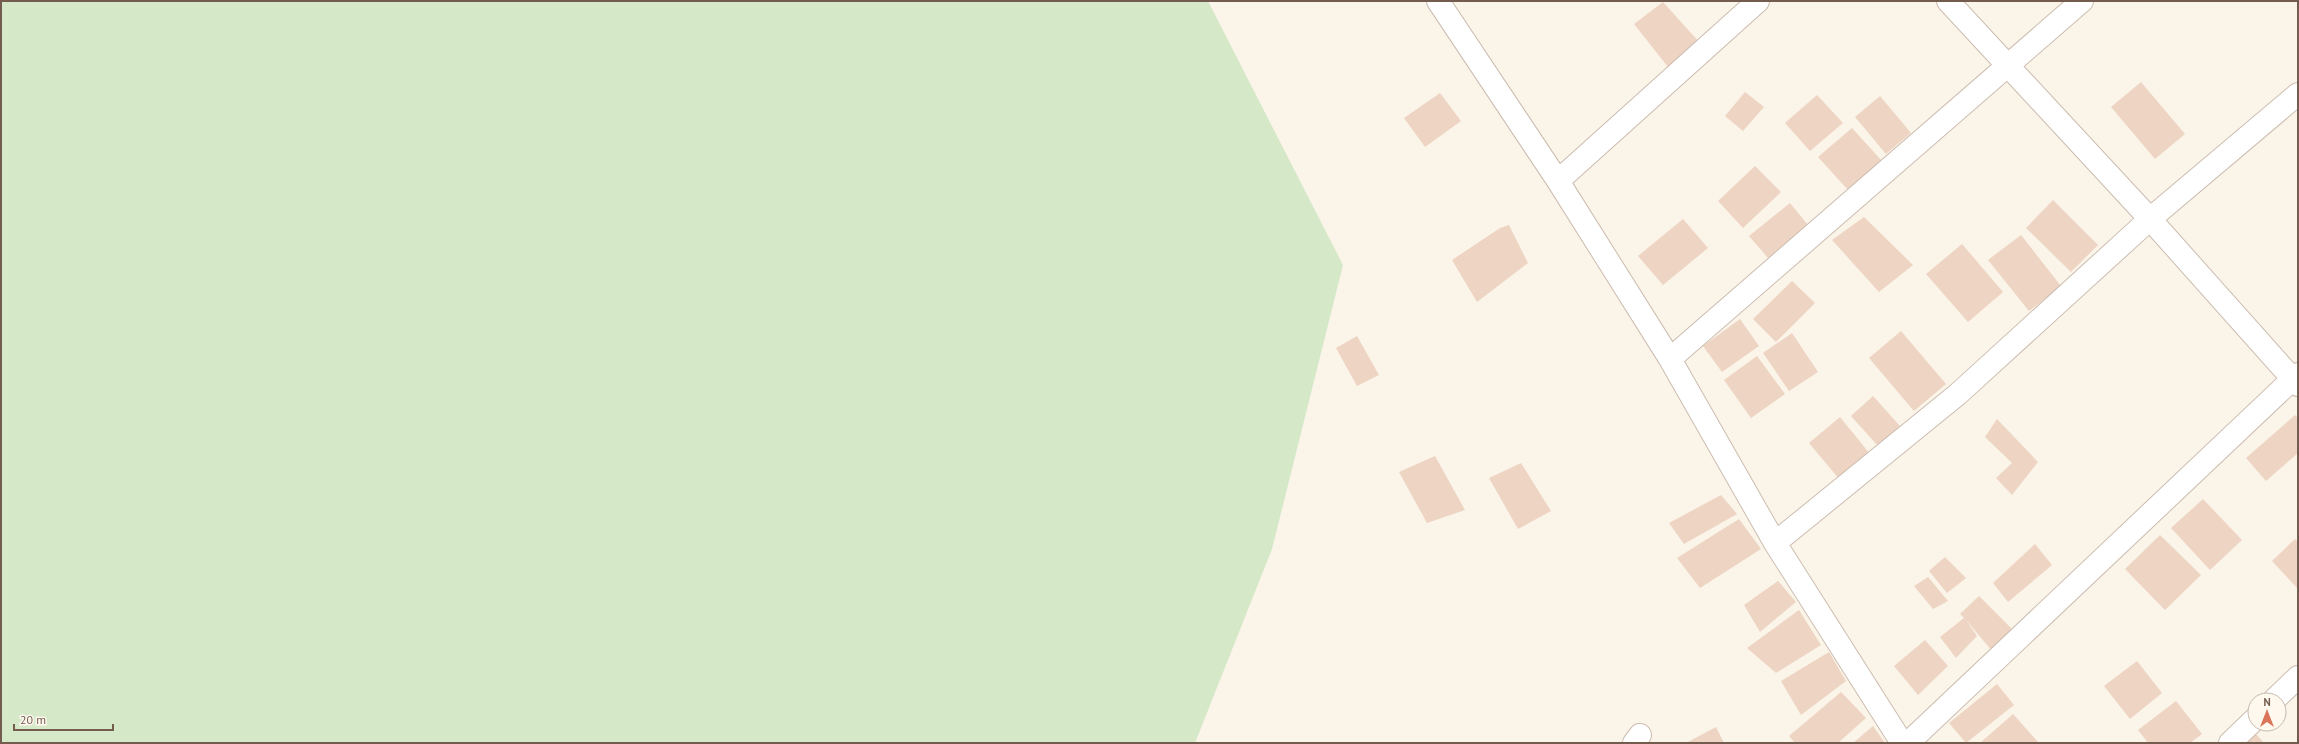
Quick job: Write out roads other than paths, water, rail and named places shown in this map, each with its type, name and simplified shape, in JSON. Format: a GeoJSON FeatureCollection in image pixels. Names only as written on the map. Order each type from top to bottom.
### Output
{"type":"FeatureCollection","features":[{"type":"Feature","properties":{"kind":"street"},"geometry":{"type":"LineString","coordinates":[[1438,1],[1558,181],[1670,359],[1775,542],[1902,743]]}},
{"type":"Feature","properties":{"kind":"street"},"geometry":{"type":"LineString","coordinates":[[1558,181],[1758,1]]}},
{"type":"Feature","properties":{"kind":"street"},"geometry":{"type":"LineString","coordinates":[[1908,743],[2296,379],[1948,1]]}},
{"type":"Feature","properties":{"kind":"street"},"geometry":{"type":"LineString","coordinates":[[1670,359],[2082,1]]}},
{"type":"Feature","properties":{"kind":"street"},"geometry":{"type":"LineString","coordinates":[[1775,542],[1958,394],[2150,219],[2298,94]]}},
{"type":"Feature","properties":{"kind":"street"},"geometry":{"type":"LineString","coordinates":[[2282,692],[2298,677]]}},
{"type":"Feature","properties":{"kind":"street"},"geometry":{"type":"LineString","coordinates":[[2230,743],[2247,727]]}}]}
